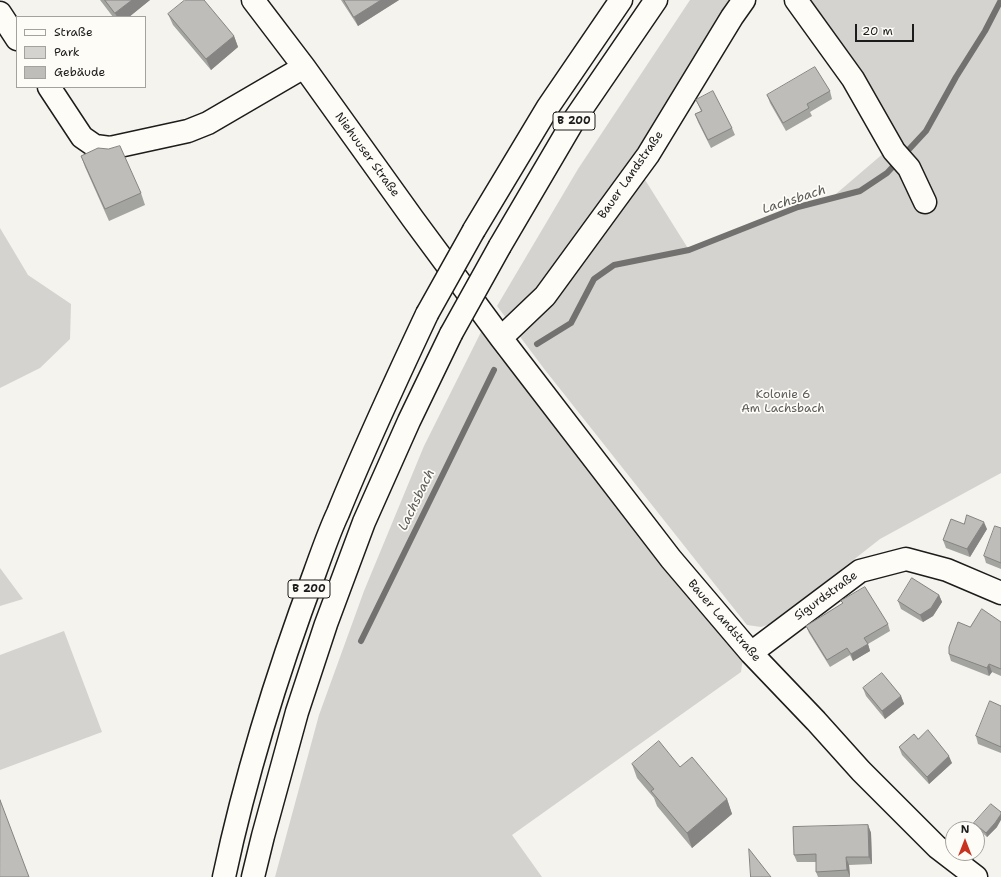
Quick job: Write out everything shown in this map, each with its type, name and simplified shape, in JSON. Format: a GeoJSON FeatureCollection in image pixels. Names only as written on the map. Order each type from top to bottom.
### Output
{"type":"FeatureCollection","features":[{"type":"Feature","properties":{"kind":"main road","name":"Niehuuser Straße"},"geometry":{"type":"LineString","coordinates":[[253,0],[304,67],[408,212],[481,310]]}},
{"type":"Feature","properties":{"kind":"main road","name":"B 200"},"geometry":{"type":"LineString","coordinates":[[224,877],[234,832],[269,705],[298,618],[337,514],[381,412],[427,314],[474,230],[548,107],[621,0]]}},
{"type":"Feature","properties":{"kind":"main road","name":"B 200"},"geometry":{"type":"LineString","coordinates":[[253,877],[297,712],[326,624],[364,522],[408,421],[451,334],[500,246],[574,120],[656,0]]}},
{"type":"Feature","properties":{"kind":"main road","name":"Bauer Landstraße"},"geometry":{"type":"LineString","coordinates":[[502,338],[545,296],[648,155],[732,17],[744,0]]}},
{"type":"Feature","properties":{"kind":"main road"},"geometry":{"type":"LineString","coordinates":[[796,0],[853,78],[894,151],[909,168],[925,202]]}},
{"type":"Feature","properties":{"kind":"main road"},"geometry":{"type":"LineString","coordinates":[[0,13],[16,37]]}},
{"type":"Feature","properties":{"kind":"main road"},"geometry":{"type":"LineString","coordinates":[[50,88],[82,136],[95,146],[110,148],[188,131],[208,124],[304,67]]}},
{"type":"Feature","properties":{"kind":"main road","name":"Bauer Landstraße"},"geometry":{"type":"LineString","coordinates":[[481,310],[671,559],[751,653],[862,771],[937,847],[976,877]]}},
{"type":"Feature","properties":{"kind":"main road","name":"Sigurdstraße"},"geometry":{"type":"LineString","coordinates":[[751,653],[860,571],[906,559],[947,570],[1001,593]]}},
{"type":"Feature","properties":{"kind":"green space","name":"Kolonie 6 Am Lachsbach"},"geometry":{"type":"Polygon","coordinates":[[[690,0],[729,0],[632,159],[689,250],[798,207],[830,199],[885,152],[859,70],[810,0],[1001,0],[1001,473],[880,539],[773,623],[761,627],[747,625],[545,370],[497,306],[578,169],[690,0]]]}},
{"type":"Feature","properties":{"kind":"green space"},"geometry":{"type":"Polygon","coordinates":[[[0,228],[28,275],[71,304],[70,339],[40,368],[0,388],[0,228]]]}},
{"type":"Feature","properties":{"kind":"green space"},"geometry":{"type":"Polygon","coordinates":[[[481,332],[500,358],[520,380],[743,657],[741,672],[512,835],[542,877],[275,877],[319,715],[364,591],[424,446],[481,332]]]}},
{"type":"Feature","properties":{"kind":"green space"},"geometry":{"type":"Polygon","coordinates":[[[0,568],[23,599],[0,606],[0,568]]]}},
{"type":"Feature","properties":{"kind":"green space"},"geometry":{"type":"Polygon","coordinates":[[[64,631],[102,732],[0,770],[0,655],[64,631]]]}},
{"type":"Feature","properties":{"kind":"building"},"geometry":{"type":"Polygon","coordinates":[[[105,0],[132,0],[115,13],[105,0]]]}},
{"type":"Feature","properties":{"kind":"building"},"geometry":{"type":"Polygon","coordinates":[[[185,0],[204,0],[234,36],[206,59],[168,14],[185,0]]]}},
{"type":"Feature","properties":{"kind":"building"},"geometry":{"type":"Polygon","coordinates":[[[344,0],[381,0],[354,17],[344,0]]]}},
{"type":"Feature","properties":{"kind":"building"},"geometry":{"type":"Polygon","coordinates":[[[815,67],[830,91],[807,104],[809,108],[783,123],[767,95],[815,67]]]}},
{"type":"Feature","properties":{"kind":"building"},"geometry":{"type":"Polygon","coordinates":[[[713,91],[732,128],[708,140],[695,114],[702,111],[696,100],[713,91]]]}},
{"type":"Feature","properties":{"kind":"building"},"geometry":{"type":"Polygon","coordinates":[[[120,146],[141,193],[105,209],[81,156],[98,148],[108,149],[120,146]]]}},
{"type":"Feature","properties":{"kind":"building"},"geometry":{"type":"Polygon","coordinates":[[[967,515],[984,522],[967,549],[943,540],[951,519],[964,524],[967,515]]]}},
{"type":"Feature","properties":{"kind":"building"},"geometry":{"type":"Polygon","coordinates":[[[995,526],[1001,528],[1001,563],[984,556],[995,526]]]}},
{"type":"Feature","properties":{"kind":"building"},"geometry":{"type":"Polygon","coordinates":[[[912,578],[939,595],[931,608],[920,615],[898,601],[912,578]]]}},
{"type":"Feature","properties":{"kind":"building"},"geometry":{"type":"Polygon","coordinates":[[[865,587],[888,624],[864,638],[868,644],[851,654],[847,648],[827,660],[806,626],[843,603],[841,601],[865,587]]]}},
{"type":"Feature","properties":{"kind":"building"},"geometry":{"type":"Polygon","coordinates":[[[982,609],[1001,622],[1001,669],[989,664],[987,668],[949,654],[949,647],[958,622],[970,627],[982,609]]]}},
{"type":"Feature","properties":{"kind":"building"},"geometry":{"type":"Polygon","coordinates":[[[882,673],[901,696],[882,711],[863,688],[882,673]]]}},
{"type":"Feature","properties":{"kind":"building"},"geometry":{"type":"Polygon","coordinates":[[[990,701],[1001,706],[1001,747],[976,736],[990,701]]]}},
{"type":"Feature","properties":{"kind":"building"},"geometry":{"type":"Polygon","coordinates":[[[928,730],[949,756],[927,777],[899,747],[914,734],[918,739],[928,730]]]}},
{"type":"Feature","properties":{"kind":"building"},"geometry":{"type":"Polygon","coordinates":[[[659,741],[680,767],[692,757],[727,799],[687,833],[651,791],[654,789],[632,764],[659,741]]]}},
{"type":"Feature","properties":{"kind":"building"},"geometry":{"type":"Polygon","coordinates":[[[0,800],[29,877],[0,877],[0,800]]]}},
{"type":"Feature","properties":{"kind":"building"},"geometry":{"type":"Polygon","coordinates":[[[991,804],[1001,812],[995,823],[986,833],[985,821],[976,821],[991,804]]]}},
{"type":"Feature","properties":{"kind":"building"},"geometry":{"type":"Polygon","coordinates":[[[868,825],[869,857],[846,857],[847,870],[816,872],[816,854],[794,855],[793,827],[868,825]]]}},
{"type":"Feature","properties":{"kind":"building"},"geometry":{"type":"Polygon","coordinates":[[[749,849],[771,877],[751,877],[749,849]]]}},
{"type":"Feature","properties":{"kind":"waterway","name":"Lachsbach"},"geometry":{"type":"LineString","coordinates":[[537,344],[571,323],[594,279],[614,265],[689,250],[798,207],[860,191],[887,173],[926,131],[956,77],[985,31],[1001,0]]}},
{"type":"Feature","properties":{"kind":"waterway","name":"Lachsbach"},"geometry":{"type":"LineString","coordinates":[[361,641],[494,370]]}}]}
